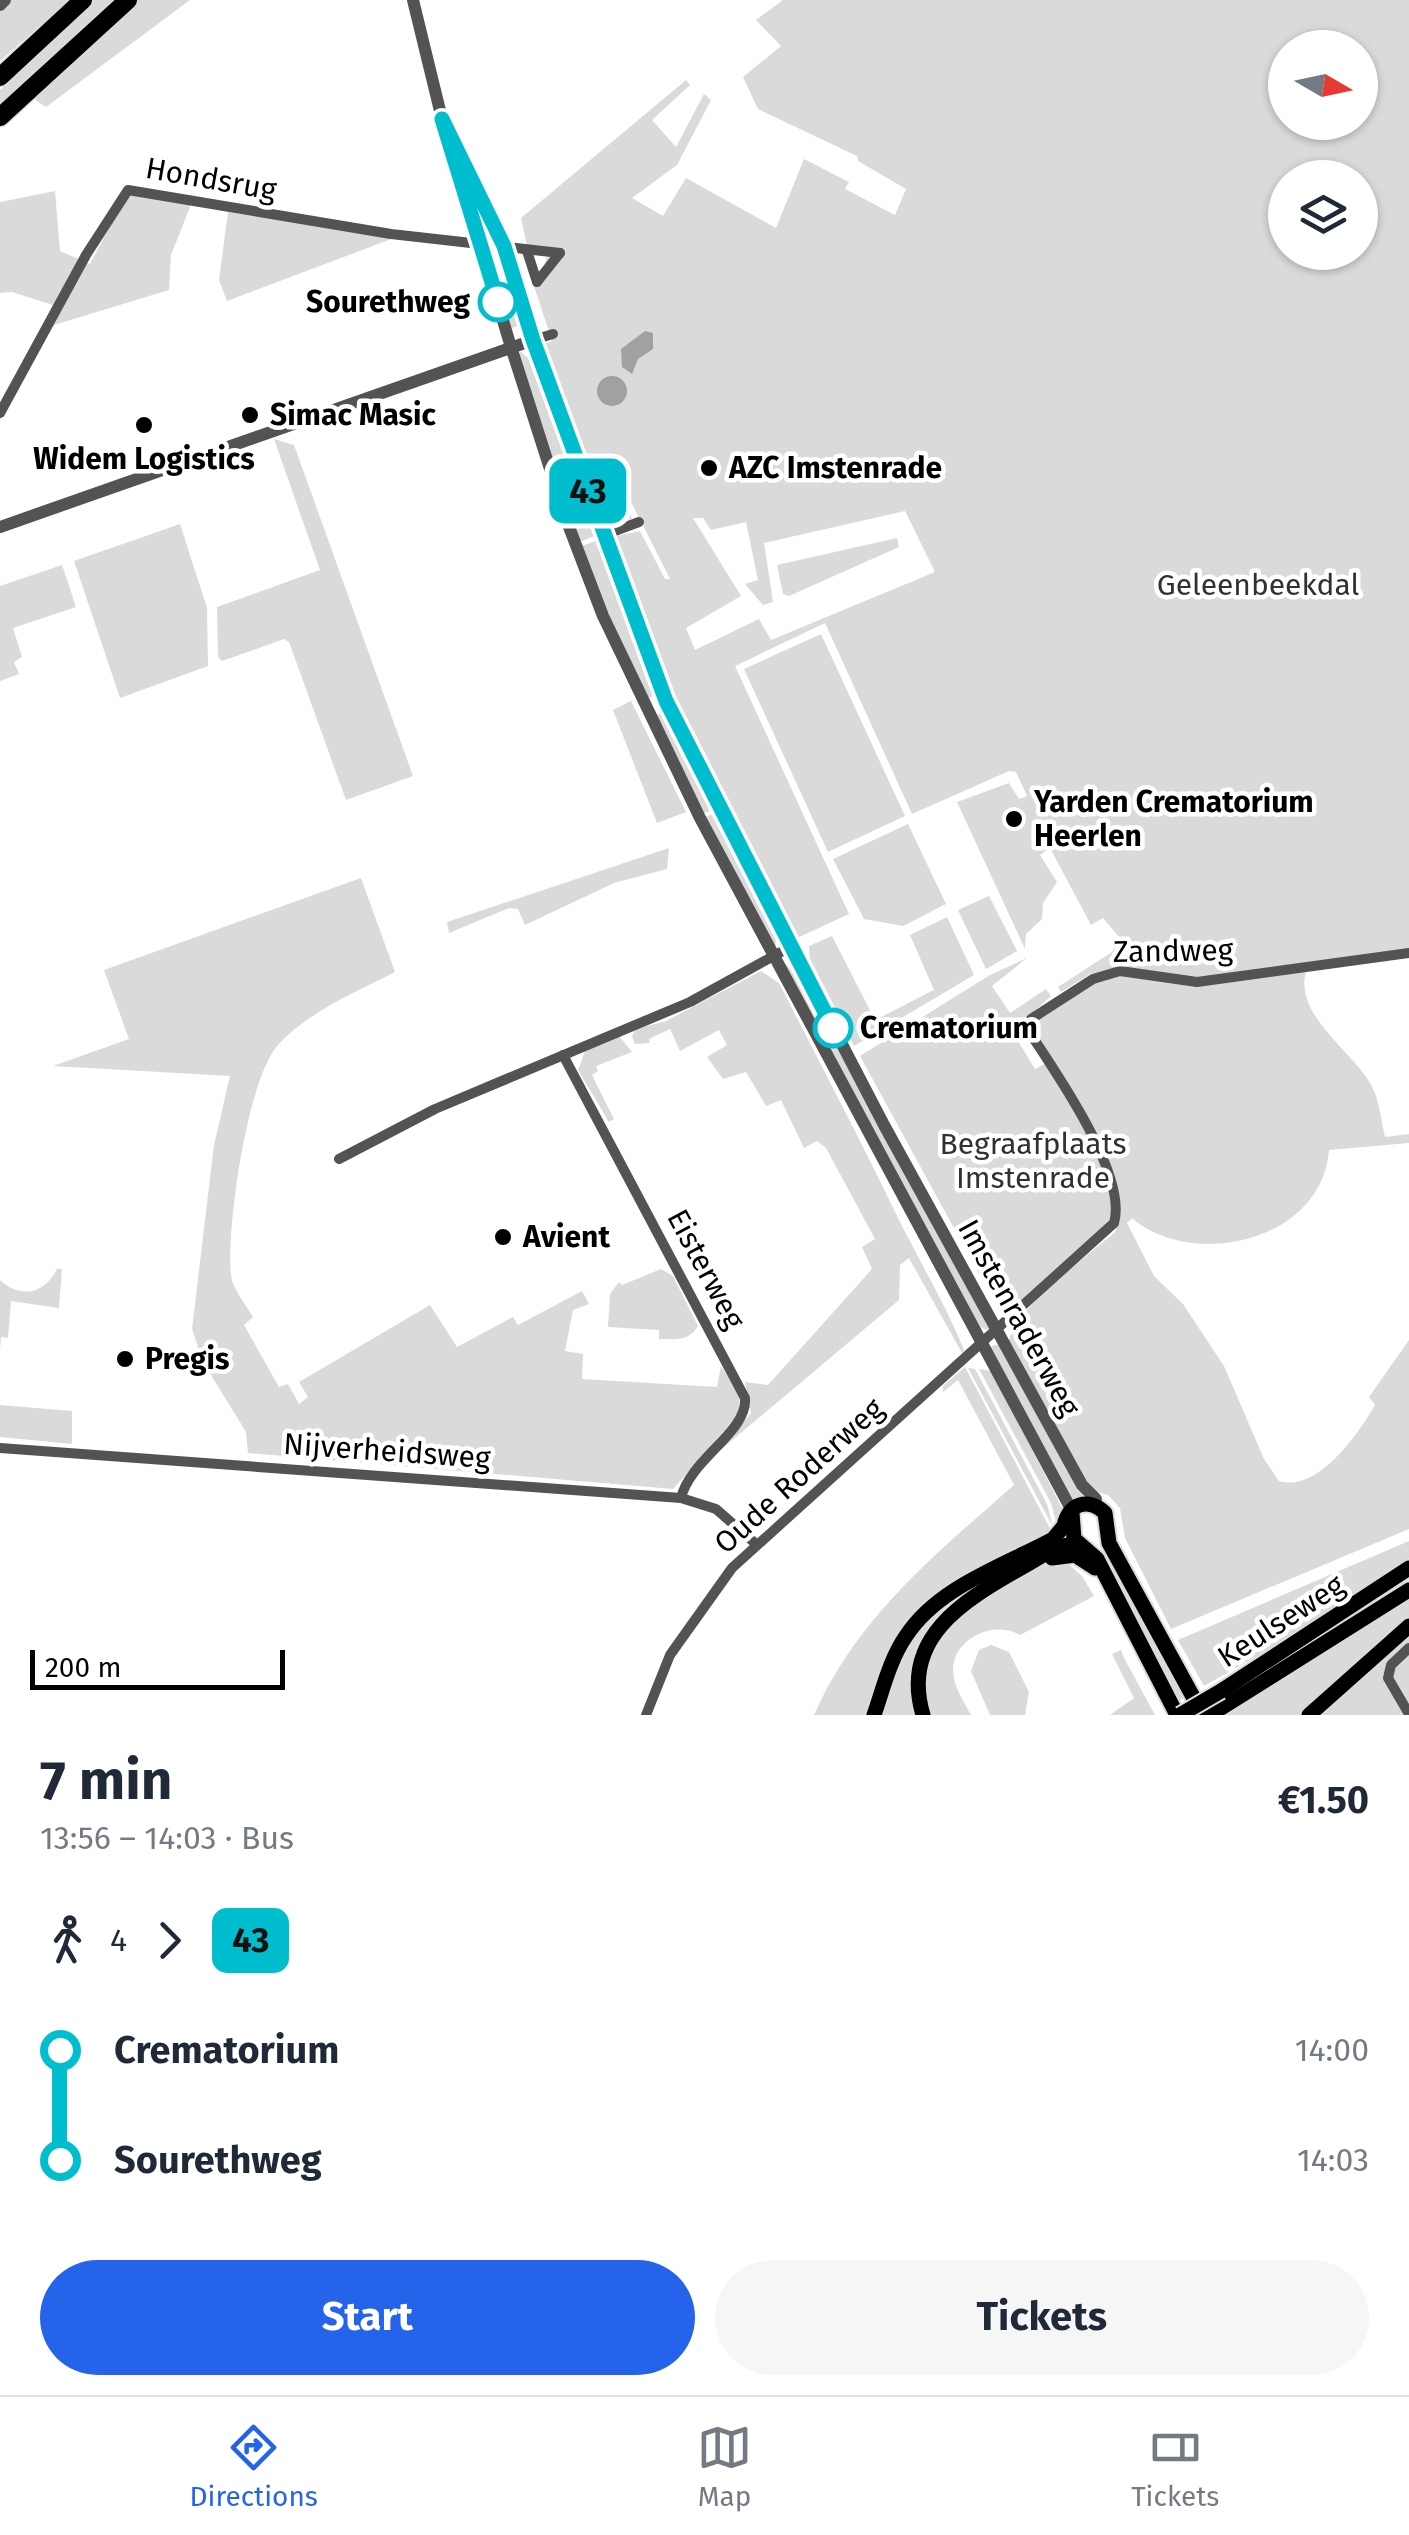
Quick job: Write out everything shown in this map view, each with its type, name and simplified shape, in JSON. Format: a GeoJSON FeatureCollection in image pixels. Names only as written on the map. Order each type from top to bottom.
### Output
{"type":"FeatureCollection","features":[{"type":"Feature","properties":{"kind":"highway"},"geometry":{"type":"LineString","coordinates":[[0,77],[82,0]]}},
{"type":"Feature","properties":{"kind":"highway"},"geometry":{"type":"LineString","coordinates":[[0,117],[128,0]]}},
{"type":"Feature","properties":{"kind":"main road"},"geometry":{"type":"LineString","coordinates":[[1096,1499],[1114,1513],[1112,1539]]}},
{"type":"Feature","properties":{"kind":"main road"},"geometry":{"type":"LineString","coordinates":[[874,1715],[896,1653],[915,1623],[950,1594],[1053,1539],[1066,1512],[1084,1503],[1102,1509],[1122,1563],[1207,1715]]}},
{"type":"Feature","properties":{"kind":"main road"},"geometry":{"type":"LineString","coordinates":[[1066,1512],[1072,1533],[1097,1559],[1157,1678]]}},
{"type":"Feature","properties":{"kind":"main road"},"geometry":{"type":"LineString","coordinates":[[923,1715],[919,1666],[939,1624],[968,1599],[1064,1546],[1082,1547],[1112,1539]]}},
{"type":"Feature","properties":{"kind":"main road"},"geometry":{"type":"LineString","coordinates":[[1033,1562],[1075,1556],[1095,1568],[1178,1715]]}},
{"type":"Feature","properties":{"kind":"main road","name":"Keulseweg"},"geometry":{"type":"LineString","coordinates":[[1207,1715],[1224,1698],[1409,1568]]}},
{"type":"Feature","properties":{"kind":"main road","name":"Keulseweg"},"geometry":{"type":"LineString","coordinates":[[1178,1715],[1224,1698],[1409,1590]]}},
{"type":"Feature","properties":{"kind":"main road"},"geometry":{"type":"LineString","coordinates":[[1310,1715],[1409,1626]]}},
{"type":"Feature","properties":{"kind":"street","name":"Imstenraderweg"},"geometry":{"type":"LineString","coordinates":[[413,0],[442,119],[511,347],[566,518],[603,616],[645,710],[1066,1512]]}},
{"type":"Feature","properties":{"kind":"street","name":"Imstenraderweg"},"geometry":{"type":"LineString","coordinates":[[442,119],[504,246],[533,340],[666,701],[790,948],[947,1242],[999,1328],[1082,1485],[1096,1499]]}},
{"type":"Feature","properties":{"kind":"street","name":"Hondsrug"},"geometry":{"type":"LineString","coordinates":[[0,413],[86,256],[128,190],[481,244]]}},
{"type":"Feature","properties":{"kind":"street"},"geometry":{"type":"LineString","coordinates":[[481,244],[527,251]]}},
{"type":"Feature","properties":{"kind":"street"},"geometry":{"type":"LineString","coordinates":[[0,527],[552,334]]}},
{"type":"Feature","properties":{"kind":"street"},"geometry":{"type":"LineString","coordinates":[[604,535],[639,522]]}},
{"type":"Feature","properties":{"kind":"street"},"geometry":{"type":"LineString","coordinates":[[339,1159],[436,1108],[690,1002],[790,948]]}},
{"type":"Feature","properties":{"kind":"street","name":"Zandweg"},"geometry":{"type":"LineString","coordinates":[[999,1328],[1110,1230],[1116,1216],[1096,1141],[1030,1033],[1031,1019],[1093,979],[1120,971],[1208,981],[1409,952]]}},
{"type":"Feature","properties":{"kind":"street","name":"Eisterweg"},"geometry":{"type":"LineString","coordinates":[[563,1056],[745,1398],[743,1416],[695,1466],[681,1498]]}},
{"type":"Feature","properties":{"kind":"street","name":"Oude Roderweg"},"geometry":{"type":"LineString","coordinates":[[646,1715],[670,1655],[732,1568],[999,1328]]}},
{"type":"Feature","properties":{"kind":"street","name":"Nijverheidsweg"},"geometry":{"type":"LineString","coordinates":[[0,1448],[681,1498],[716,1509],[756,1544]]}},
{"type":"Feature","properties":{"kind":"street"},"geometry":{"type":"LineString","coordinates":[[1409,1648],[1391,1665],[1388,1678],[1409,1714]]}},
{"type":"Feature","properties":{"kind":"green space"},"geometry":{"type":"Polygon","coordinates":[[[10,0],[70,0],[0,61],[0,9],[10,0]]]}},
{"type":"Feature","properties":{"kind":"green space"},"geometry":{"type":"Polygon","coordinates":[[[94,0],[113,0],[0,104],[0,90],[94,0]]]}},
{"type":"Feature","properties":{"kind":"green space"},"geometry":{"type":"Polygon","coordinates":[[[132,0],[190,0],[46,107],[28,95],[132,0]]]}},
{"type":"Feature","properties":{"kind":"green space","name":"Geleenbeekdal"},"geometry":{"type":"Polygon","coordinates":[[[783,0],[1409,0],[1409,955],[1307,969],[1304,985],[1315,1015],[1373,1089],[1385,1137],[1409,1134],[1409,1143],[1329,1150],[1321,1181],[1304,1207],[1279,1226],[1250,1238],[1219,1244],[1187,1242],[1157,1234],[1132,1218],[1127,1223],[1154,1276],[1183,1304],[1224,1366],[1264,1459],[1279,1481],[1308,1478],[1348,1445],[1375,1405],[1369,1397],[1409,1340],[1409,1529],[1171,1629],[1125,1538],[1120,1508],[1108,1495],[1092,1491],[1009,1341],[1014,1328],[1038,1298],[1115,1232],[1118,1211],[1103,1158],[1031,1028],[1040,1011],[1121,969],[1090,974],[1061,992],[1058,987],[1112,952],[1120,938],[1103,918],[1091,925],[1050,848],[1040,855],[1057,882],[1043,903],[1042,919],[1026,934],[1025,949],[957,802],[1009,783],[1019,799],[1027,796],[1016,772],[1009,771],[912,814],[825,623],[735,666],[849,914],[795,939],[690,738],[614,547],[616,536],[640,531],[665,579],[670,579],[617,474],[612,476],[632,518],[614,527],[605,520],[544,344],[552,341],[533,283],[543,276],[548,249],[527,246],[521,218],[686,80],[690,85],[652,120],[676,147],[704,94],[711,100],[677,165],[632,198],[663,216],[686,178],[776,228],[804,159],[849,182],[845,189],[895,215],[906,189],[858,161],[857,156],[758,109],[743,77],[781,46],[756,20],[783,0]],[[905,511],[764,543],[773,602],[763,605],[745,584],[758,580],[746,522],[711,530],[703,518],[693,518],[741,596],[686,628],[695,650],[759,619],[771,640],[935,572],[905,511]]]}},
{"type":"Feature","properties":{"kind":"green space"},"geometry":{"type":"Polygon","coordinates":[[[55,191],[60,251],[90,264],[128,192],[192,202],[171,255],[169,290],[54,325],[62,308],[12,292],[0,293],[0,202],[55,191]]]}},
{"type":"Feature","properties":{"kind":"green space"},"geometry":{"type":"Polygon","coordinates":[[[228,212],[394,238],[227,301],[219,280],[228,212]]]}},
{"type":"Feature","properties":{"kind":"green space"},"geometry":{"type":"Polygon","coordinates":[[[494,252],[501,253],[525,324],[509,329],[490,258],[494,252]]]}},
{"type":"Feature","properties":{"kind":"green space"},"geometry":{"type":"Polygon","coordinates":[[[521,352],[538,366],[600,534],[577,543],[517,355],[521,352]]]}},
{"type":"Feature","properties":{"kind":"green space"},"geometry":{"type":"Polygon","coordinates":[[[274,439],[294,445],[413,776],[346,800],[289,642],[284,639],[222,661],[218,657],[217,607],[320,570],[274,439]]]}},
{"type":"Feature","properties":{"kind":"green space"},"geometry":{"type":"Polygon","coordinates":[[[180,524],[207,608],[208,666],[120,698],[74,561],[180,524]]]}},
{"type":"Feature","properties":{"kind":"green space"},"geometry":{"type":"Polygon","coordinates":[[[897,538],[899,547],[789,596],[783,594],[777,565],[897,538]]]}},
{"type":"Feature","properties":{"kind":"green space"},"geometry":{"type":"Polygon","coordinates":[[[601,539],[657,686],[652,697],[645,697],[579,547],[601,539]]]}},
{"type":"Feature","properties":{"kind":"green space"},"geometry":{"type":"Polygon","coordinates":[[[62,565],[76,607],[13,628],[22,657],[14,662],[19,674],[0,681],[0,586],[62,565]]]}},
{"type":"Feature","properties":{"kind":"green space"},"geometry":{"type":"Polygon","coordinates":[[[821,634],[905,816],[828,852],[744,669],[821,634]]]}},
{"type":"Feature","properties":{"kind":"green space"},"geometry":{"type":"Polygon","coordinates":[[[631,701],[686,812],[657,823],[613,710],[631,701]]]}},
{"type":"Feature","properties":{"kind":"green space"},"geometry":{"type":"Polygon","coordinates":[[[660,713],[670,716],[714,809],[701,815],[655,717],[660,713]]]}},
{"type":"Feature","properties":{"kind":"green space"},"geometry":{"type":"Polygon","coordinates":[[[715,813],[778,932],[775,947],[703,818],[715,813]]]}},
{"type":"Feature","properties":{"kind":"green space"},"geometry":{"type":"Polygon","coordinates":[[[908,824],[946,904],[903,926],[864,919],[833,859],[908,824]]]}},
{"type":"Feature","properties":{"kind":"green space"},"geometry":{"type":"Polygon","coordinates":[[[669,848],[667,869],[614,883],[525,925],[518,909],[509,908],[449,933],[447,922],[669,848]]]}},
{"type":"Feature","properties":{"kind":"green space"},"geometry":{"type":"Polygon","coordinates":[[[361,878],[395,972],[303,1022],[278,1045],[267,1063],[248,1121],[232,1225],[231,1276],[253,1317],[244,1325],[279,1387],[288,1384],[299,1404],[308,1397],[299,1382],[430,1305],[457,1347],[513,1317],[518,1325],[582,1291],[589,1304],[573,1310],[565,1351],[583,1354],[582,1379],[717,1387],[721,1366],[740,1396],[738,1415],[673,1489],[248,1453],[246,1432],[203,1362],[192,1329],[214,1145],[230,1076],[53,1066],[129,1039],[104,970],[361,878]]]}},
{"type":"Feature","properties":{"kind":"green space"},"geometry":{"type":"Polygon","coordinates":[[[989,896],[1017,951],[986,969],[958,910],[989,896]]]}},
{"type":"Feature","properties":{"kind":"green space"},"geometry":{"type":"Polygon","coordinates":[[[947,917],[974,975],[854,1046],[810,964],[809,946],[832,936],[875,1020],[934,990],[910,935],[947,917]]]}},
{"type":"Feature","properties":{"kind":"green space","name":"Begraafplaats Imstenrade"},"geometry":{"type":"Polygon","coordinates":[[[1027,958],[992,986],[1010,1013],[1046,989],[1051,996],[1012,1031],[1035,1069],[1046,1063],[1092,1139],[1108,1180],[1111,1222],[1017,1310],[1007,1311],[980,1276],[860,1056],[990,975],[1027,958]]]}},
{"type":"Feature","properties":{"kind":"green space"},"geometry":{"type":"Polygon","coordinates":[[[783,962],[795,972],[991,1326],[987,1330],[978,1326],[783,962]]]}},
{"type":"Feature","properties":{"kind":"green space"},"geometry":{"type":"Polygon","coordinates":[[[761,971],[779,983],[964,1350],[962,1353],[909,1258],[900,1265],[899,1300],[717,1453],[751,1413],[745,1382],[768,1385],[872,1269],[862,1247],[875,1239],[826,1148],[817,1141],[804,1148],[781,1100],[766,1106],[746,1072],[723,1079],[707,1057],[727,1045],[719,1030],[680,1051],[670,1029],[649,1039],[650,1043],[635,1044],[632,1036],[636,1029],[666,1021],[761,971]]]}},
{"type":"Feature","properties":{"kind":"green space"},"geometry":{"type":"Polygon","coordinates":[[[619,1036],[632,1052],[596,1066],[598,1071],[592,1075],[614,1119],[609,1122],[578,1070],[585,1051],[619,1036]]]}},
{"type":"Feature","properties":{"kind":"green space"},"geometry":{"type":"Polygon","coordinates":[[[57,1269],[62,1269],[59,1308],[11,1301],[8,1338],[1,1337],[0,1350],[0,1280],[16,1290],[32,1291],[46,1284],[57,1269]]]}},
{"type":"Feature","properties":{"kind":"green space"},"geometry":{"type":"Polygon","coordinates":[[[661,1269],[673,1276],[698,1326],[694,1331],[681,1338],[659,1339],[659,1330],[608,1327],[610,1294],[619,1282],[622,1285],[661,1269]]]}},
{"type":"Feature","properties":{"kind":"green space"},"geometry":{"type":"Polygon","coordinates":[[[998,1345],[1088,1497],[1073,1504],[990,1348],[998,1345]]]}},
{"type":"Feature","properties":{"kind":"green space"},"geometry":{"type":"Polygon","coordinates":[[[965,1367],[1052,1532],[917,1615],[869,1715],[814,1715],[852,1647],[876,1617],[928,1562],[1014,1485],[958,1380],[943,1392],[943,1386],[965,1367]]]}},
{"type":"Feature","properties":{"kind":"green space"},"geometry":{"type":"Polygon","coordinates":[[[968,1368],[975,1369],[1047,1504],[1053,1527],[968,1368]]]}},
{"type":"Feature","properties":{"kind":"green space"},"geometry":{"type":"Polygon","coordinates":[[[979,1369],[992,1371],[1062,1508],[1058,1529],[1051,1503],[979,1369]]]}},
{"type":"Feature","properties":{"kind":"green space"},"geometry":{"type":"Polygon","coordinates":[[[0,1405],[72,1411],[72,1444],[0,1437],[0,1405]]]}},
{"type":"Feature","properties":{"kind":"green space"},"geometry":{"type":"Polygon","coordinates":[[[1409,1541],[1409,1558],[1396,1568],[1310,1626],[1204,1686],[1178,1640],[1409,1541]]]}},
{"type":"Feature","properties":{"kind":"green space"},"geometry":{"type":"Polygon","coordinates":[[[1107,1550],[1187,1696],[1176,1703],[1099,1553],[1107,1550]]]}},
{"type":"Feature","properties":{"kind":"green space"},"geometry":{"type":"Polygon","coordinates":[[[1025,1557],[930,1629],[920,1645],[919,1715],[881,1715],[904,1649],[935,1610],[1025,1557]]]}},
{"type":"Feature","properties":{"kind":"green space"},"geometry":{"type":"Polygon","coordinates":[[[1052,1560],[1064,1560],[1082,1576],[1094,1596],[1020,1635],[997,1629],[964,1644],[953,1665],[954,1678],[971,1715],[932,1715],[926,1686],[929,1660],[941,1638],[979,1601],[1052,1560]]]}},
{"type":"Feature","properties":{"kind":"green space"},"geometry":{"type":"Polygon","coordinates":[[[1409,1598],[1409,1618],[1301,1715],[1227,1715],[1409,1598]]]}},
{"type":"Feature","properties":{"kind":"green space"},"geometry":{"type":"Polygon","coordinates":[[[1409,1631],[1409,1715],[1317,1715],[1409,1631]]]}},
{"type":"Feature","properties":{"kind":"green space"},"geometry":{"type":"Polygon","coordinates":[[[991,1645],[1009,1652],[1029,1692],[1025,1715],[990,1715],[971,1671],[979,1650],[991,1645]]]}},
{"type":"Feature","properties":{"kind":"green space"},"geometry":{"type":"Polygon","coordinates":[[[1121,1650],[1155,1715],[1110,1715],[1134,1698],[1112,1654],[1121,1650]]]}},
{"type":"Feature","properties":{"kind":"shaded area"},"geometry":{"type":"Polygon","coordinates":[[[645,331],[653,333],[653,349],[638,359],[632,374],[622,367],[621,349],[645,331]]]}},
{"type":"Feature","properties":{"kind":"shaded area"},"geometry":{"type":"Polygon","coordinates":[[[612,376],[622,381],[627,391],[622,401],[612,406],[602,401],[597,391],[602,381],[612,376]]]}},
{"type":"Feature","properties":{"kind":"bus line","name":"43"},"geometry":{"type":"LineString","coordinates":[[498,302],[442,119],[504,246],[533,340],[666,701],[718,810],[833,1028]]}},
{"type":"Feature","properties":{"kind":"place","name":"Sourethweg"},"geometry":{"type":"Point","coordinates":[498,302]}},
{"type":"Feature","properties":{"kind":"place","name":"Simac Masic"},"geometry":{"type":"Point","coordinates":[250,415]}},
{"type":"Feature","properties":{"kind":"place","name":"Widem Logistics"},"geometry":{"type":"Point","coordinates":[144,425]}},
{"type":"Feature","properties":{"kind":"place","name":"AZC Imstenrade"},"geometry":{"type":"Point","coordinates":[709,468]}},
{"type":"Feature","properties":{"kind":"place","name":"Yarden Crematorium Heerlen"},"geometry":{"type":"Point","coordinates":[1014,819]}},
{"type":"Feature","properties":{"kind":"place","name":"Crematorium"},"geometry":{"type":"Point","coordinates":[833,1028]}},
{"type":"Feature","properties":{"kind":"place","name":"Avient"},"geometry":{"type":"Point","coordinates":[503,1237]}},
{"type":"Feature","properties":{"kind":"place","name":"Pregis"},"geometry":{"type":"Point","coordinates":[125,1359]}}]}
